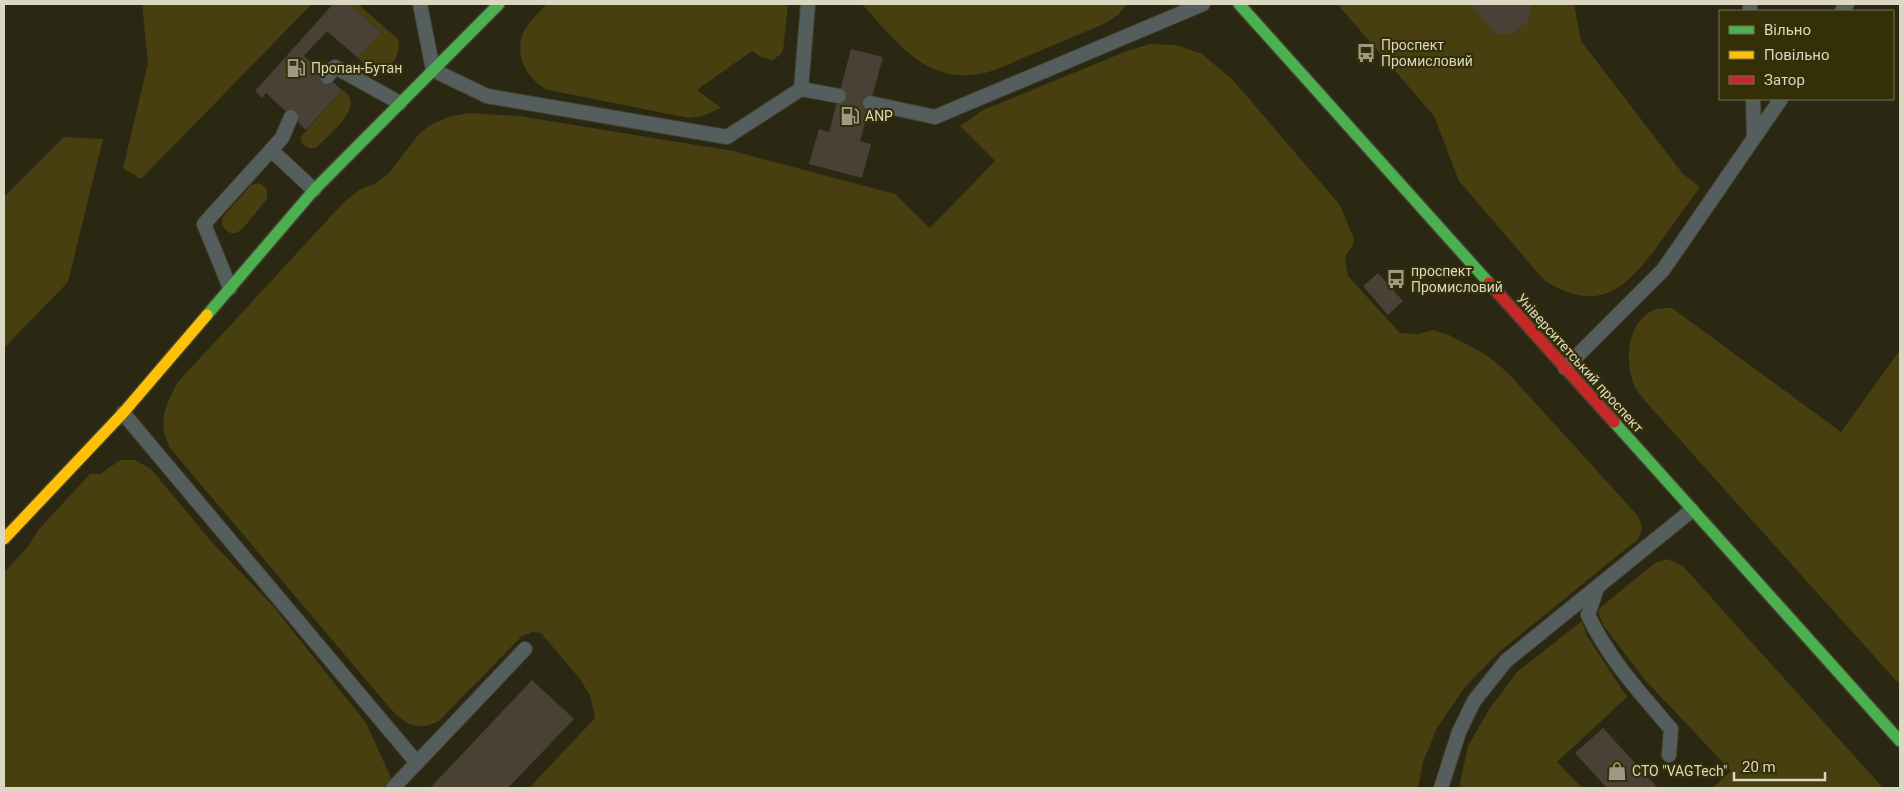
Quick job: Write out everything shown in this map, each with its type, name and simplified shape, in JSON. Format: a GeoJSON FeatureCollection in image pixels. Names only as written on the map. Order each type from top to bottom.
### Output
{"type":"FeatureCollection","features":[{"type":"Feature","properties":{"kind":"main road"},"geometry":{"type":"LineString","coordinates":[[4,539],[123,413],[314,190],[499,4]]}},
{"type":"Feature","properties":{"kind":"main road","name":"Університетський проспект"},"geometry":{"type":"LineString","coordinates":[[1238,4],[1900,741]]}},
{"type":"Feature","properties":{"kind":"lane"},"geometry":{"type":"LineString","coordinates":[[420,4],[433,70],[487,96],[727,137],[801,89],[839,96]]}},
{"type":"Feature","properties":{"kind":"lane"},"geometry":{"type":"LineString","coordinates":[[801,89],[808,4]]}},
{"type":"Feature","properties":{"kind":"lane"},"geometry":{"type":"LineString","coordinates":[[870,103],[935,116],[1203,4]]}},
{"type":"Feature","properties":{"kind":"lane"},"geometry":{"type":"LineString","coordinates":[[327,77],[335,68],[400,103]]}},
{"type":"Feature","properties":{"kind":"lane"},"geometry":{"type":"LineString","coordinates":[[1753,100],[1754,138]]}},
{"type":"Feature","properties":{"kind":"lane"},"geometry":{"type":"LineString","coordinates":[[1565,368],[1663,270],[1780,100]]}},
{"type":"Feature","properties":{"kind":"lane"},"geometry":{"type":"LineString","coordinates":[[230,288],[204,224],[282,138],[291,117]]}},
{"type":"Feature","properties":{"kind":"lane"},"geometry":{"type":"LineString","coordinates":[[271,150],[314,190]]}},
{"type":"Feature","properties":{"kind":"lane"},"geometry":{"type":"LineString","coordinates":[[123,413],[417,763]]}},
{"type":"Feature","properties":{"kind":"lane"},"geometry":{"type":"LineString","coordinates":[[1441,788],[1459,732],[1474,701],[1506,661],[1692,510]]}},
{"type":"Feature","properties":{"kind":"lane"},"geometry":{"type":"LineString","coordinates":[[1596,588],[1588,615],[1597,634],[1636,688],[1671,729],[1669,755]]}},
{"type":"Feature","properties":{"kind":"lane"},"geometry":{"type":"LineString","coordinates":[[393,788],[526,649]]}},
{"type":"Feature","properties":{"kind":"shaded area"},"geometry":{"type":"Polygon","coordinates":[[[142,4],[312,4],[141,179],[123,168],[148,63],[142,4]]]}},
{"type":"Feature","properties":{"kind":"shaded area"},"geometry":{"type":"Polygon","coordinates":[[[349,4],[358,4],[398,39],[397,56],[386,68],[372,68],[358,58],[381,32],[349,4]]]}},
{"type":"Feature","properties":{"kind":"shaded area"},"geometry":{"type":"Polygon","coordinates":[[[547,4],[788,4],[783,51],[780,55],[772,60],[761,57],[752,51],[697,90],[721,108],[703,116],[689,118],[548,90],[540,86],[528,73],[521,57],[520,49],[524,31],[547,4]]]}},
{"type":"Feature","properties":{"kind":"shaded area"},"geometry":{"type":"Polygon","coordinates":[[[862,4],[1127,4],[1118,15],[1106,23],[995,70],[972,75],[953,74],[935,69],[919,61],[890,35],[862,4]]]}},
{"type":"Feature","properties":{"kind":"shaded area"},"geometry":{"type":"Polygon","coordinates":[[[1335,4],[1574,4],[1581,41],[1683,174],[1700,187],[1649,257],[1637,272],[1624,283],[1611,291],[1597,296],[1581,296],[1564,291],[1544,280],[1459,181],[1434,116],[1339,6],[1335,4]]]}},
{"type":"Feature","properties":{"kind":"shaded area"},"geometry":{"type":"Polygon","coordinates":[[[1150,44],[1176,45],[1202,54],[1233,80],[1340,205],[1354,239],[1353,245],[1345,257],[1348,276],[1400,333],[1418,334],[1433,330],[1449,335],[1488,356],[1509,374],[1638,516],[1641,522],[1642,530],[1638,539],[1499,652],[1465,687],[1437,728],[1423,762],[1418,788],[529,788],[595,718],[590,696],[580,679],[541,633],[532,632],[522,636],[439,721],[417,726],[405,721],[388,706],[170,448],[166,439],[163,423],[164,415],[177,383],[344,202],[359,190],[376,183],[389,173],[418,135],[430,125],[448,117],[469,113],[519,116],[733,151],[895,194],[930,228],[995,161],[960,126],[983,110],[1127,51],[1150,44]]]}},
{"type":"Feature","properties":{"kind":"shaded area"},"geometry":{"type":"Polygon","coordinates":[[[342,90],[349,96],[351,103],[345,118],[316,148],[309,148],[302,144],[300,138],[342,90]]]}},
{"type":"Feature","properties":{"kind":"shaded area"},"geometry":{"type":"Polygon","coordinates":[[[64,137],[103,139],[68,282],[4,348],[4,197],[64,137]]]}},
{"type":"Feature","properties":{"kind":"shaded area"},"geometry":{"type":"Polygon","coordinates":[[[259,183],[267,189],[267,199],[241,230],[235,233],[228,232],[222,225],[222,218],[251,185],[259,183]]]}},
{"type":"Feature","properties":{"kind":"shaded area"},"geometry":{"type":"Polygon","coordinates":[[[1672,308],[1841,432],[1900,350],[1900,685],[1636,389],[1629,365],[1630,342],[1634,332],[1646,314],[1656,309],[1672,308]]]}},
{"type":"Feature","properties":{"kind":"shaded area"},"geometry":{"type":"Polygon","coordinates":[[[120,460],[135,460],[151,469],[210,540],[273,606],[366,723],[392,780],[383,788],[4,788],[4,572],[27,548],[39,529],[90,474],[100,474],[120,460]]]}},
{"type":"Feature","properties":{"kind":"shaded area"},"geometry":{"type":"Polygon","coordinates":[[[1667,559],[1683,566],[1883,788],[1712,788],[1731,771],[1645,680],[1603,625],[1598,612],[1601,607],[1655,563],[1667,559]]]}},
{"type":"Feature","properties":{"kind":"shaded area"},"geometry":{"type":"Polygon","coordinates":[[[1582,621],[1587,636],[1627,697],[1557,762],[1582,788],[1459,788],[1468,746],[1490,708],[1517,672],[1582,621]]]}},
{"type":"Feature","properties":{"kind":"building","name":"Пропан-Бутан"},"geometry":{"type":"Polygon","coordinates":[[[333,4],[349,4],[381,32],[358,58],[327,31],[304,56],[342,90],[306,130],[266,93],[262,98],[255,91],[333,4]]]}},
{"type":"Feature","properties":{"kind":"building"},"geometry":{"type":"Polygon","coordinates":[[[1471,4],[1532,4],[1528,21],[1511,34],[1494,33],[1471,4]]]}},
{"type":"Feature","properties":{"kind":"building","name":"ANP"},"geometry":{"type":"Polygon","coordinates":[[[851,49],[883,57],[860,141],[871,144],[862,178],[809,164],[819,129],[829,132],[851,49]]]}},
{"type":"Feature","properties":{"kind":"building"},"geometry":{"type":"Polygon","coordinates":[[[1378,273],[1403,301],[1388,315],[1363,286],[1378,273]]]}},
{"type":"Feature","properties":{"kind":"building"},"geometry":{"type":"Polygon","coordinates":[[[532,680],[574,719],[508,788],[430,788],[532,680]]]}},
{"type":"Feature","properties":{"kind":"building","name":"СТО \"VAGTech\""},"geometry":{"type":"Polygon","coordinates":[[[1603,728],[1658,788],[1607,788],[1575,753],[1603,728]]]}},
{"type":"Feature","properties":{"kind":"traffic: fast"},"geometry":{"type":"LineString","coordinates":[[207,315],[314,190],[499,4]]}},
{"type":"Feature","properties":{"kind":"traffic: fast"},"geometry":{"type":"LineString","coordinates":[[1239,4],[1489,283]]}},
{"type":"Feature","properties":{"kind":"traffic: fast"},"geometry":{"type":"LineString","coordinates":[[1614,422],[1900,741]]}},
{"type":"Feature","properties":{"kind":"traffic: slow"},"geometry":{"type":"LineString","coordinates":[[4,539],[123,413],[207,315]]}},
{"type":"Feature","properties":{"kind":"traffic: jam"},"geometry":{"type":"LineString","coordinates":[[1489,283],[1614,422]]}},
{"type":"Feature","properties":{"kind":"place","name":"Проспект Промисловий"},"geometry":{"type":"Point","coordinates":[1366,53]}},
{"type":"Feature","properties":{"kind":"place","name":"Пропан-Бутан"},"geometry":{"type":"Point","coordinates":[296,68]}},
{"type":"Feature","properties":{"kind":"place","name":"ANP"},"geometry":{"type":"Point","coordinates":[850,116]}},
{"type":"Feature","properties":{"kind":"place","name":"проспект Промисловий"},"geometry":{"type":"Point","coordinates":[1396,279]}},
{"type":"Feature","properties":{"kind":"place","name":"СТО \"VAGTech\""},"geometry":{"type":"Point","coordinates":[1617,771]}}]}
